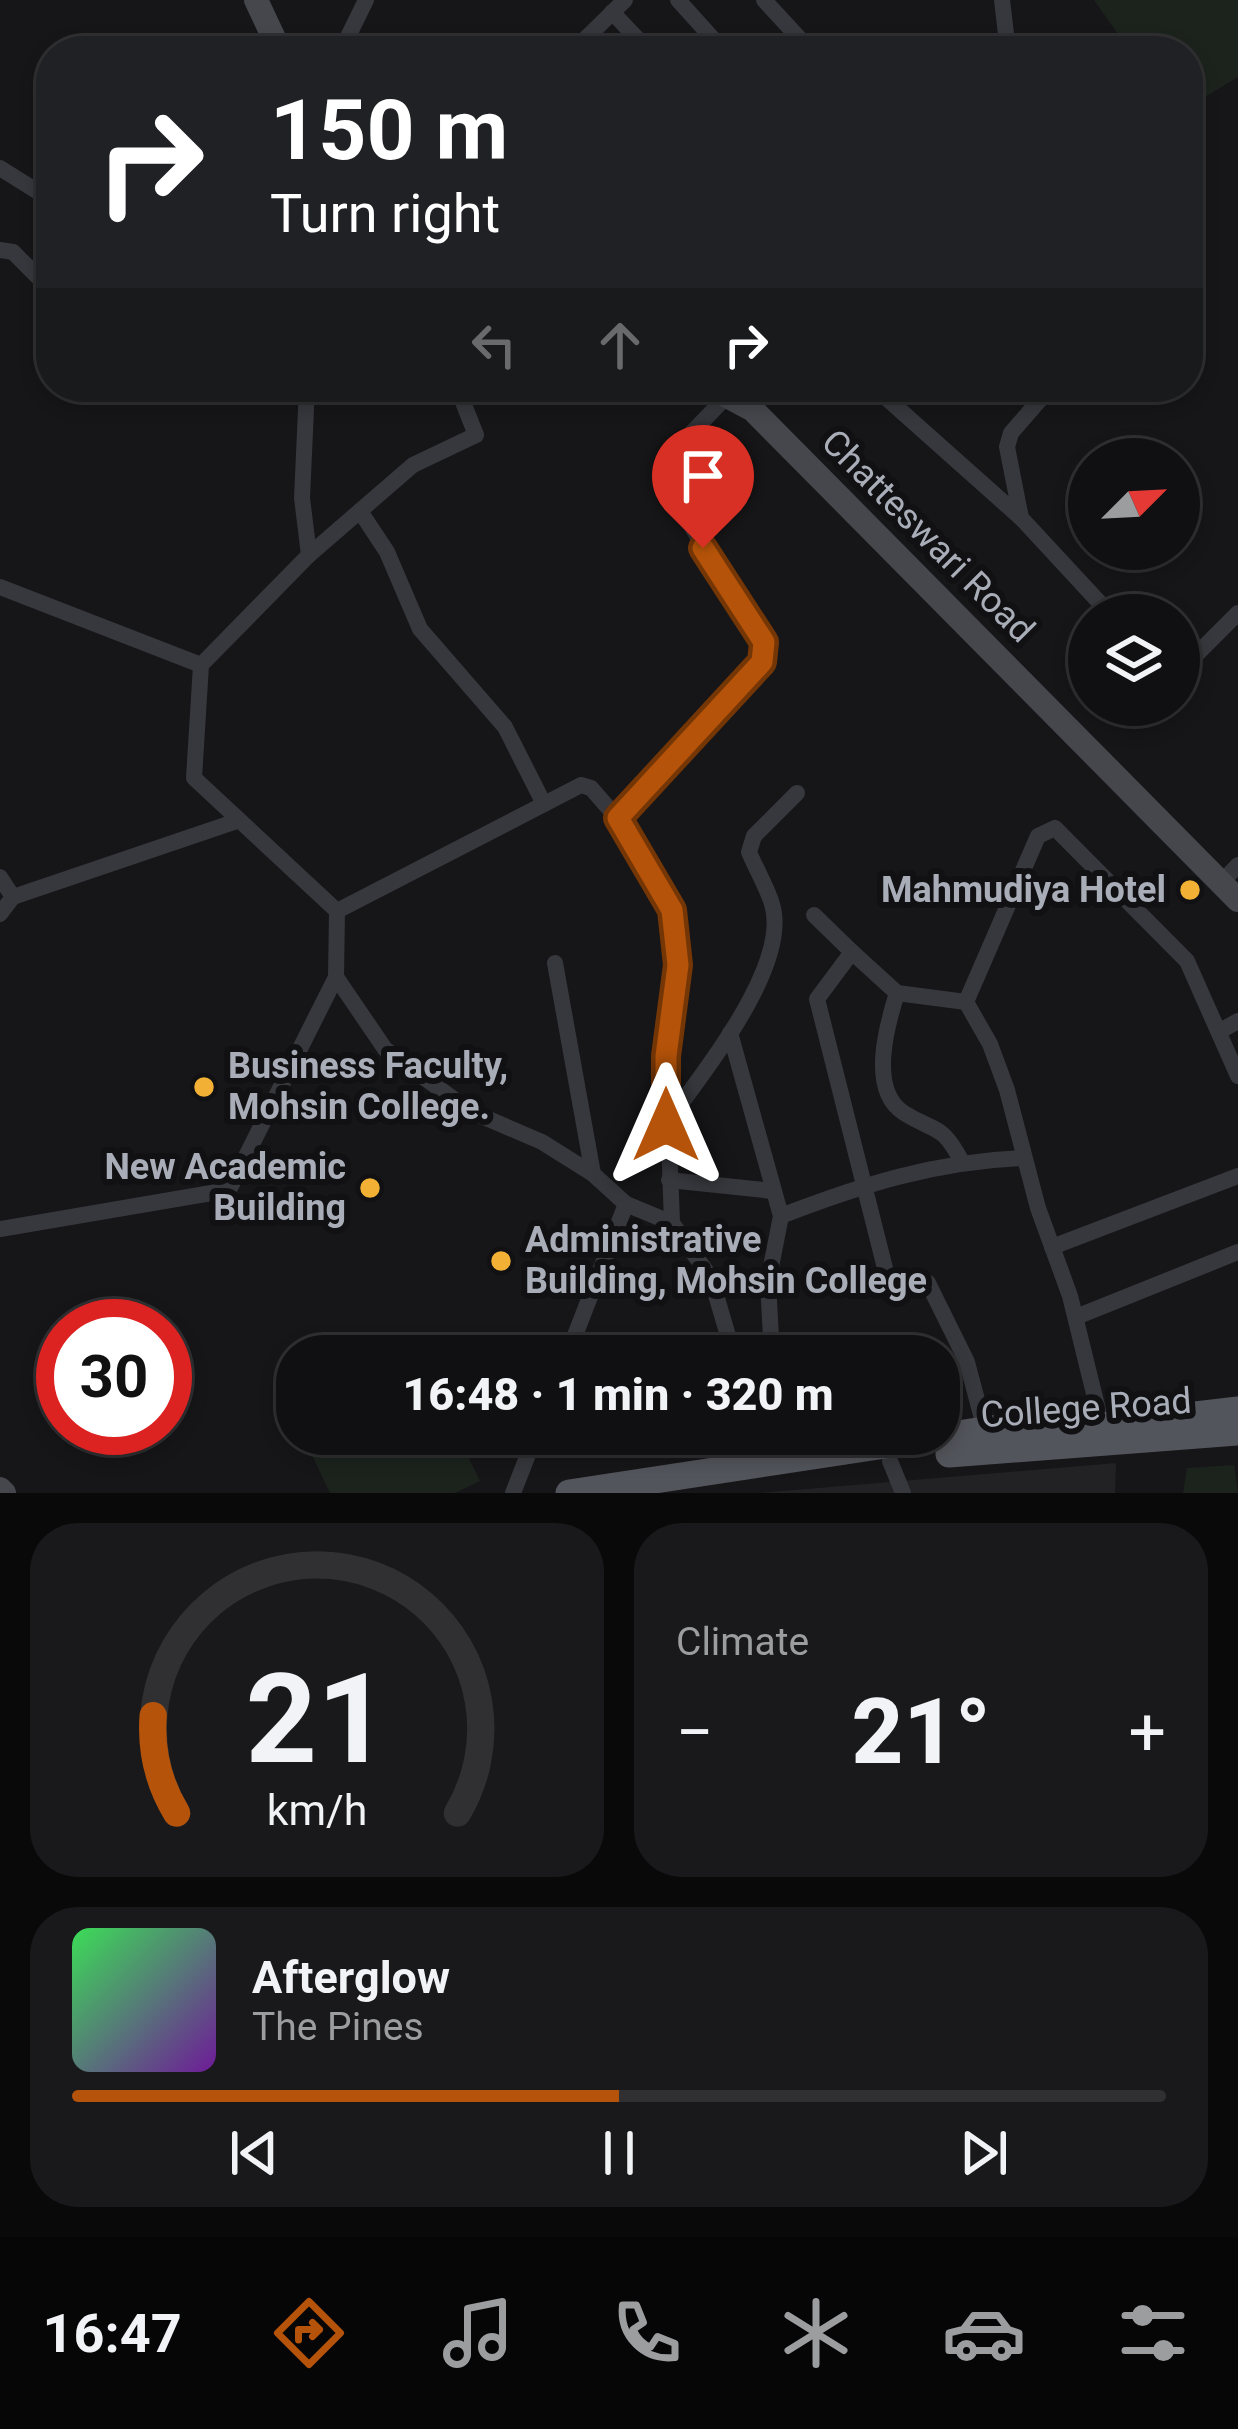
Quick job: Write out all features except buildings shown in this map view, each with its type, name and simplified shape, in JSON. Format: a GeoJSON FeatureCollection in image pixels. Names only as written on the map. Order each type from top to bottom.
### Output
{"type":"FeatureCollection","features":[{"type":"Feature","properties":{"kind":"main road"},"geometry":{"type":"LineString","coordinates":[[256,0],[273,36]]}},
{"type":"Feature","properties":{"kind":"main road","name":"Chatteswari Road"},"geometry":{"type":"LineString","coordinates":[[737,402],[753,410],[1232,883]]}},
{"type":"Feature","properties":{"kind":"main road","name":"College Road"},"geometry":{"type":"LineString","coordinates":[[654,1493],[1048,1444],[1238,1410]]}},
{"type":"Feature","properties":{"kind":"main road","name":"College Road"},"geometry":{"type":"LineString","coordinates":[[960,1433],[1238,1432]]}},
{"type":"Feature","properties":{"kind":"main road","name":"College Road"},"geometry":{"type":"LineString","coordinates":[[569,1493],[770,1455]]}},
{"type":"Feature","properties":{"kind":"street"},"geometry":{"type":"LineString","coordinates":[[348,36],[366,0]]}},
{"type":"Feature","properties":{"kind":"street"},"geometry":{"type":"LineString","coordinates":[[678,0],[710,36]]}},
{"type":"Feature","properties":{"kind":"street"},"geometry":{"type":"LineString","coordinates":[[764,0],[797,36]]}},
{"type":"Feature","properties":{"kind":"street"},"geometry":{"type":"LineString","coordinates":[[1002,0],[1006,36]]}},
{"type":"Feature","properties":{"kind":"street"},"geometry":{"type":"LineString","coordinates":[[588,36],[618,6],[639,36]]}},
{"type":"Feature","properties":{"kind":"street"},"geometry":{"type":"LineString","coordinates":[[0,168],[36,191]]}},
{"type":"Feature","properties":{"kind":"street"},"geometry":{"type":"LineString","coordinates":[[0,250],[13,252],[36,275]]}},
{"type":"Feature","properties":{"kind":"street"},"geometry":{"type":"LineString","coordinates":[[306,402],[302,498],[309,555]]}},
{"type":"Feature","properties":{"kind":"street"},"geometry":{"type":"LineString","coordinates":[[0,1229],[229,1190],[336,977],[337,911],[237,821],[191,769],[201,665],[309,555],[413,465],[476,435],[464,402]]}},
{"type":"Feature","properties":{"kind":"street"},"geometry":{"type":"LineString","coordinates":[[618,818],[762,662],[766,652],[664,479],[676,448],[710,402]]}},
{"type":"Feature","properties":{"kind":"street"},"geometry":{"type":"LineString","coordinates":[[891,402],[1021,518],[1092,594]]}},
{"type":"Feature","properties":{"kind":"street"},"geometry":{"type":"LineString","coordinates":[[1021,518],[1007,447],[1011,433],[1038,402]]}},
{"type":"Feature","properties":{"kind":"street"},"geometry":{"type":"LineString","coordinates":[[360,511],[387,552],[419,629],[505,727],[544,804]]}},
{"type":"Feature","properties":{"kind":"street"},"geometry":{"type":"LineString","coordinates":[[0,587],[201,665]]}},
{"type":"Feature","properties":{"kind":"street"},"geometry":{"type":"LineString","coordinates":[[1200,651],[1238,613]]}},
{"type":"Feature","properties":{"kind":"street"},"geometry":{"type":"LineString","coordinates":[[337,911],[586,785],[618,818],[672,910],[678,965],[666,1056],[672,1223],[711,1278],[728,1335]]}},
{"type":"Feature","properties":{"kind":"street"},"geometry":{"type":"LineString","coordinates":[[666,1125],[730,1033],[766,965],[774,934],[773,907],[748,852],[754,836],[797,793]]}},
{"type":"Feature","properties":{"kind":"street"},"geometry":{"type":"LineString","coordinates":[[0,914],[14,897],[237,821]]}},
{"type":"Feature","properties":{"kind":"street"},"geometry":{"type":"LineString","coordinates":[[966,1002],[1038,836],[1055,828],[1187,961],[1238,1076]]}},
{"type":"Feature","properties":{"kind":"street"},"geometry":{"type":"LineString","coordinates":[[0,877],[14,897]]}},
{"type":"Feature","properties":{"kind":"street"},"geometry":{"type":"LineString","coordinates":[[814,915],[897,993],[966,1002]]}},
{"type":"Feature","properties":{"kind":"street"},"geometry":{"type":"LineString","coordinates":[[852,952],[817,999],[860,1186],[887,1276],[893,1286],[928,1282],[967,1362],[986,1430]]}},
{"type":"Feature","properties":{"kind":"street"},"geometry":{"type":"LineString","coordinates":[[555,963],[593,1174]]}},
{"type":"Feature","properties":{"kind":"street"},"geometry":{"type":"LineString","coordinates":[[336,977],[385,1049],[470,1111],[542,1142],[593,1174],[626,1204],[672,1223]]}},
{"type":"Feature","properties":{"kind":"street"},"geometry":{"type":"LineString","coordinates":[[897,993],[885,1047],[891,1099],[902,1112],[944,1129],[961,1160]]}},
{"type":"Feature","properties":{"kind":"street"},"geometry":{"type":"LineString","coordinates":[[966,1002],[990,1044],[1076,1317],[1103,1435]]}},
{"type":"Feature","properties":{"kind":"street"},"geometry":{"type":"LineString","coordinates":[[1220,1030],[1238,1022]]}},
{"type":"Feature","properties":{"kind":"street"},"geometry":{"type":"LineString","coordinates":[[730,1033],[781,1216],[767,1282],[771,1335]]}},
{"type":"Feature","properties":{"kind":"street"},"geometry":{"type":"LineString","coordinates":[[781,1216],[860,1186],[961,1160],[1023,1158]]}},
{"type":"Feature","properties":{"kind":"street"},"geometry":{"type":"LineString","coordinates":[[1052,1247],[1238,1176]]}},
{"type":"Feature","properties":{"kind":"street"},"geometry":{"type":"LineString","coordinates":[[669,1180],[773,1191]]}},
{"type":"Feature","properties":{"kind":"street"},"geometry":{"type":"LineString","coordinates":[[575,1335],[626,1204]]}},
{"type":"Feature","properties":{"kind":"street"},"geometry":{"type":"LineString","coordinates":[[1076,1317],[1238,1252]]}},
{"type":"Feature","properties":{"kind":"street"},"geometry":{"type":"LineString","coordinates":[[513,1493],[528,1455]]}},
{"type":"Feature","properties":{"kind":"street"},"geometry":{"type":"LineString","coordinates":[[890,1461],[903,1493]]}},
{"type":"Feature","properties":{"kind":"shaded area"},"geometry":{"type":"Polygon","coordinates":[[[1094,0],[1238,0],[1238,77],[1203,98],[1203,36],[1119,36],[1094,0]]]}},
{"type":"Feature","properties":{"kind":"shaded area"},"geometry":{"type":"Polygon","coordinates":[[[312,1455],[467,1455],[480,1481],[455,1493],[330,1493],[312,1455]]]}},
{"type":"Feature","properties":{"kind":"shaded area"},"geometry":{"type":"Polygon","coordinates":[[[1116,1463],[1115,1493],[760,1493],[1116,1463]]]}},
{"type":"Feature","properties":{"kind":"shaded area"},"geometry":{"type":"Polygon","coordinates":[[[1234,1465],[1238,1493],[1183,1493],[1187,1468],[1234,1465]]]}},
{"type":"Feature","properties":{"kind":"place","name":"Mahmudiya Hotel"},"geometry":{"type":"Point","coordinates":[1190,890]}},
{"type":"Feature","properties":{"kind":"place","name":"Business Faculty, Mohsin College."},"geometry":{"type":"Point","coordinates":[204,1087]}},
{"type":"Feature","properties":{"kind":"place","name":"New Academic Building"},"geometry":{"type":"Point","coordinates":[370,1188]}},
{"type":"Feature","properties":{"kind":"place","name":"Administrative Building, Mohsin College"},"geometry":{"type":"Point","coordinates":[501,1261]}},
{"type":"Feature","properties":{"kind":"route"},"geometry":{"type":"LineString","coordinates":[[666,1125],[666,1056],[678,965],[672,910],[618,818],[762,662],[766,652],[703,548]]}}]}
